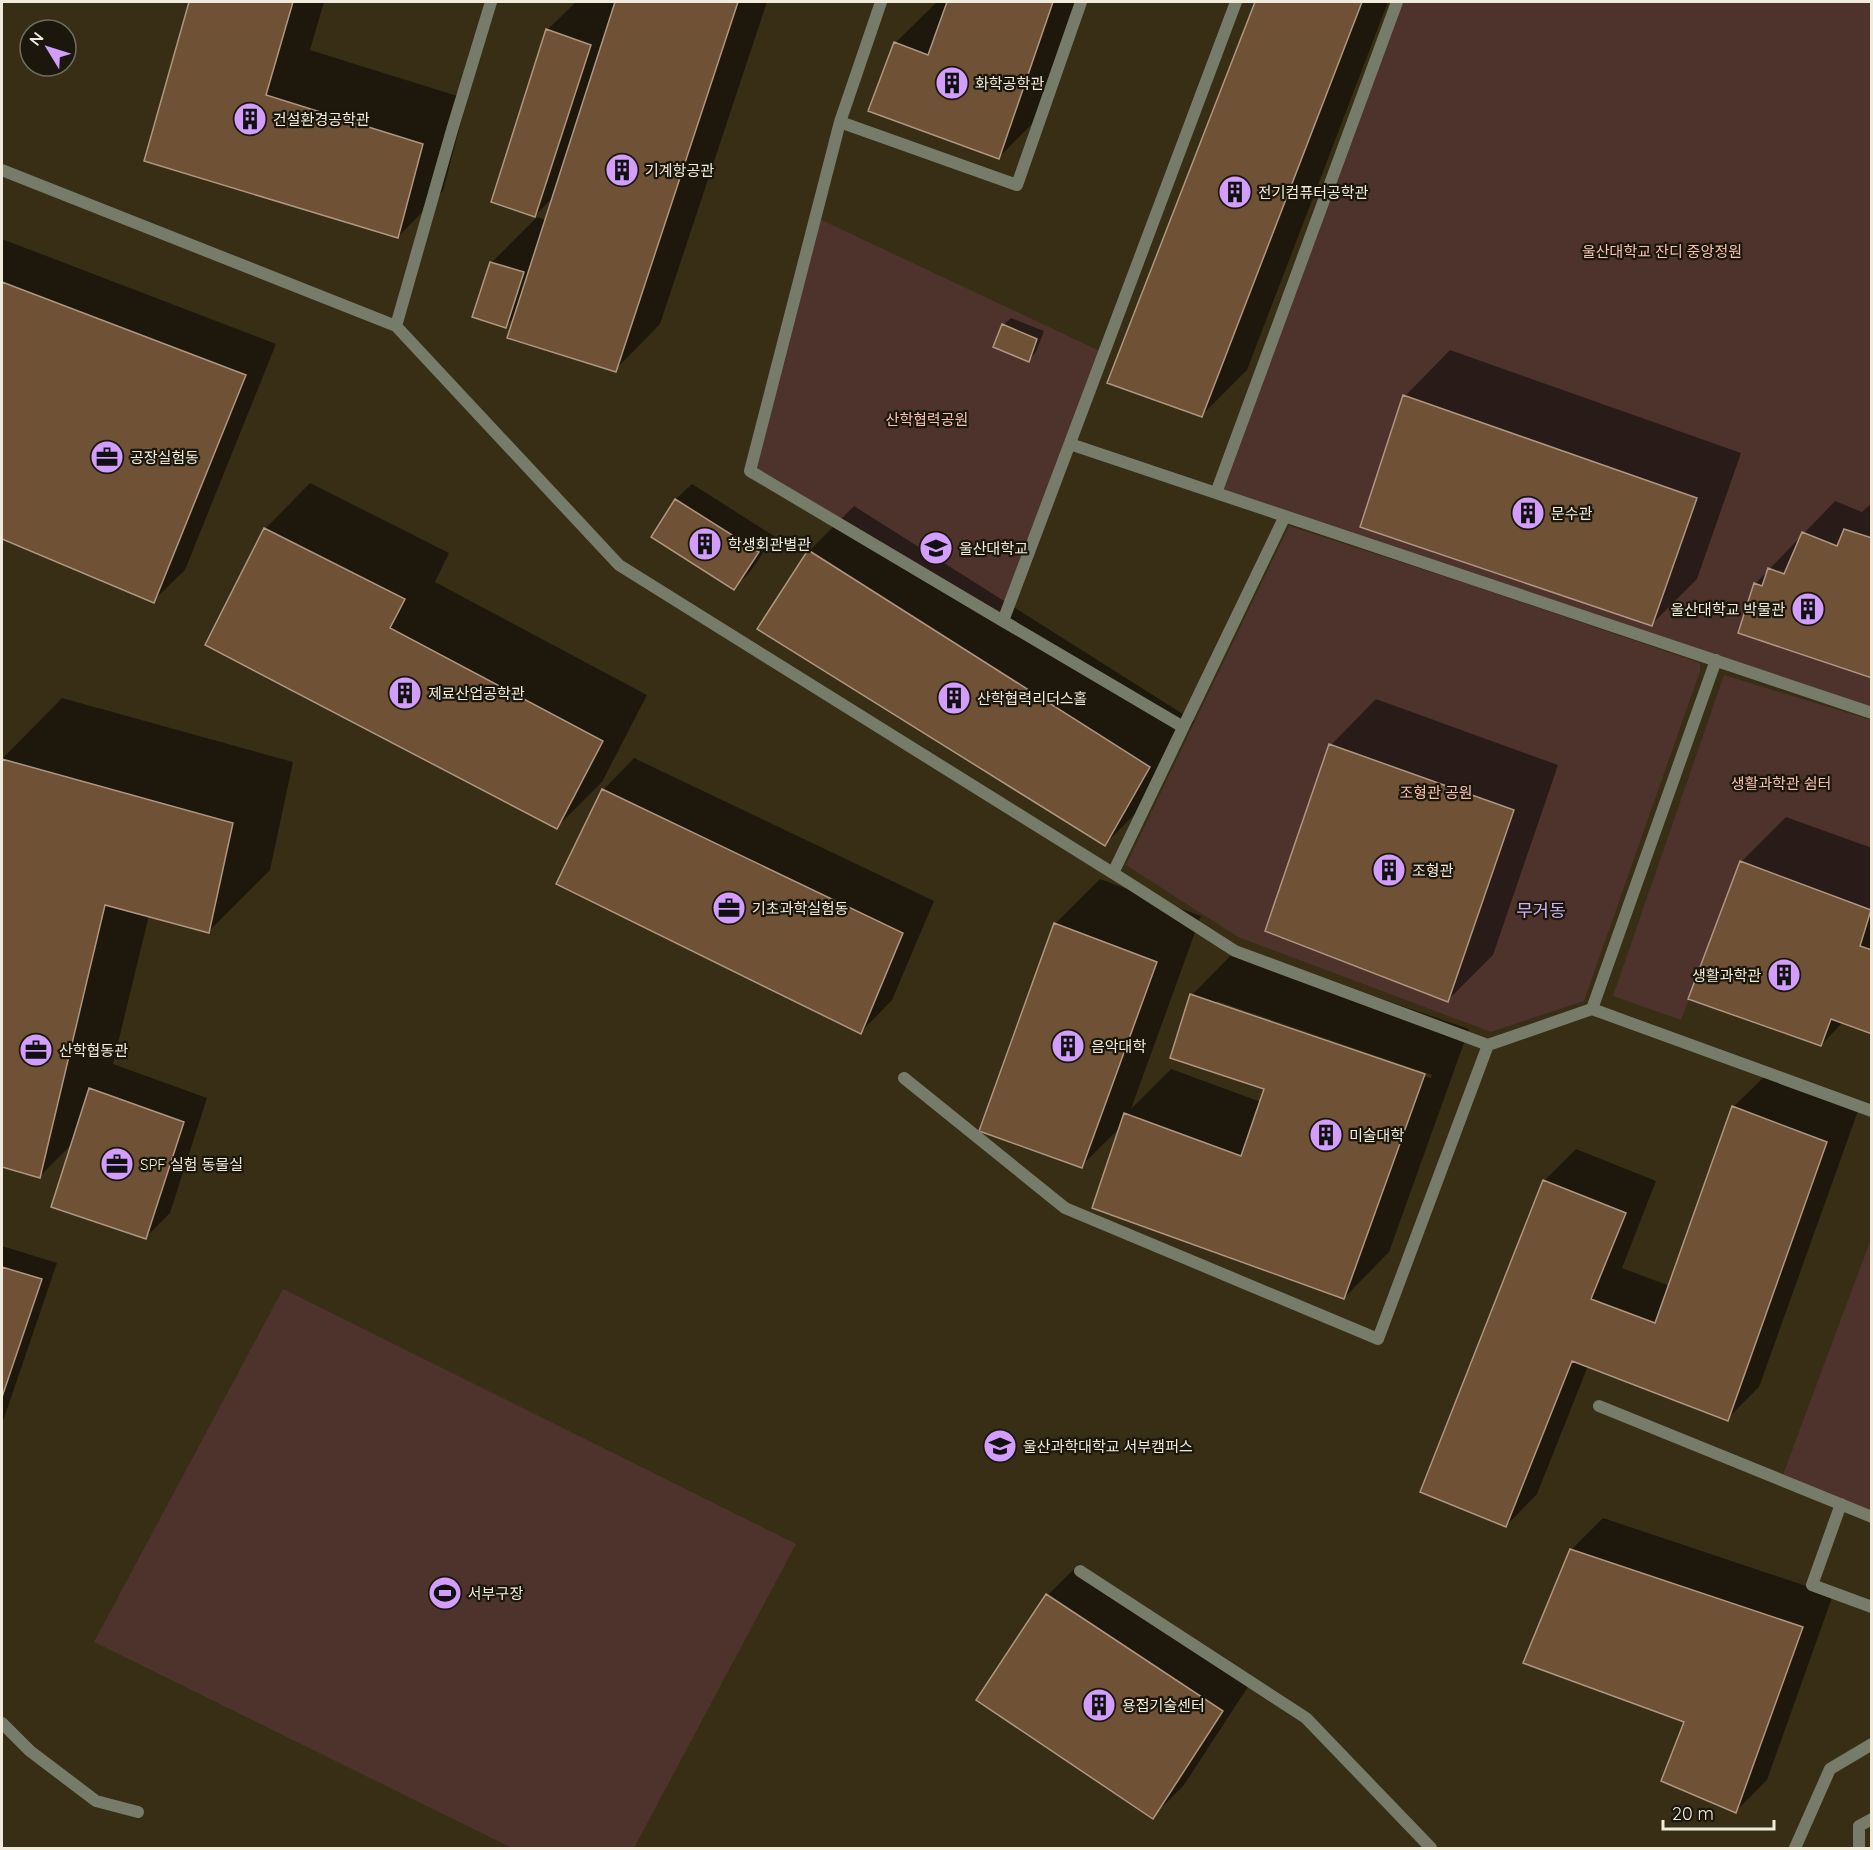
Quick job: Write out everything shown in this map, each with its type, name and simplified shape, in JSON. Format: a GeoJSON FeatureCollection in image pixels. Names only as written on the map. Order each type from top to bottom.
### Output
{"type":"FeatureCollection","features":[{"type":"Feature","properties":{"kind":"street"},"geometry":{"type":"LineString","coordinates":[[396,326],[491,2]]}},
{"type":"Feature","properties":{"kind":"street"},"geometry":{"type":"LineString","coordinates":[[881,2],[840,122],[750,471],[1183,727]]}},
{"type":"Feature","properties":{"kind":"street"},"geometry":{"type":"LineString","coordinates":[[840,122],[1017,185],[1081,2]]}},
{"type":"Feature","properties":{"kind":"street"},"geometry":{"type":"LineString","coordinates":[[1003,621],[1236,2]]}},
{"type":"Feature","properties":{"kind":"street"},"geometry":{"type":"LineString","coordinates":[[1216,493],[1397,2]]}},
{"type":"Feature","properties":{"kind":"street"},"geometry":{"type":"LineString","coordinates":[[2,170],[396,326],[619,565],[1235,951],[1488,1045],[1592,1009],[1872,1111]]}},
{"type":"Feature","properties":{"kind":"street"},"geometry":{"type":"LineString","coordinates":[[1070,444],[1872,713]]}},
{"type":"Feature","properties":{"kind":"street"},"geometry":{"type":"LineString","coordinates":[[1113,873],[1285,516]]}},
{"type":"Feature","properties":{"kind":"street"},"geometry":{"type":"LineString","coordinates":[[1592,1009],[1716,660]]}},
{"type":"Feature","properties":{"kind":"street"},"geometry":{"type":"LineString","coordinates":[[904,1078],[1065,1208],[1378,1340],[1488,1045]]}},
{"type":"Feature","properties":{"kind":"street"},"geometry":{"type":"LineString","coordinates":[[1599,1406],[1872,1516]]}},
{"type":"Feature","properties":{"kind":"street"},"geometry":{"type":"LineString","coordinates":[[1842,1504],[1812,1585],[1872,1607]]}},
{"type":"Feature","properties":{"kind":"street"},"geometry":{"type":"LineString","coordinates":[[1080,1571],[1306,1718],[1431,1848]]}},
{"type":"Feature","properties":{"kind":"street"},"geometry":{"type":"LineString","coordinates":[[2,1722],[30,1751],[96,1801],[138,1812]]}},
{"type":"Feature","properties":{"kind":"street"},"geometry":{"type":"LineString","coordinates":[[1795,1848],[1830,1769],[1872,1744]]}},
{"type":"Feature","properties":{"kind":"street"},"geometry":{"type":"LineString","coordinates":[[1859,1848],[1859,1826],[1872,1819]]}},
{"type":"Feature","properties":{"kind":"green space","name":"울산대학교 잔디 중앙정원"},"geometry":{"type":"Polygon","coordinates":[[[1397,2],[1871,2],[1871,713],[1216,493],[1397,2]]]}},
{"type":"Feature","properties":{"kind":"green space","name":"산학협력공원"},"geometry":{"type":"Polygon","coordinates":[[[815,217],[1104,353],[1003,621],[750,471],[815,217]]]}},
{"type":"Feature","properties":{"kind":"green space","name":"조형관 공원"},"geometry":{"type":"Polygon","coordinates":[[[1289,526],[1700,663],[1700,671],[1584,1001],[1491,1032],[1238,937],[1126,865],[1289,526]]]}},
{"type":"Feature","properties":{"kind":"green space","name":"생활과학관 쉼터"},"geometry":{"type":"Polygon","coordinates":[[[1724,675],[1871,720],[1871,910],[1740,861],[1681,1020],[1613,996],[1724,675]]]}},
{"type":"Feature","properties":{"kind":"green space"},"geometry":{"type":"Polygon","coordinates":[[[1871,1239],[1871,1517],[1781,1480],[1871,1239]]]}},
{"type":"Feature","properties":{"kind":"green space","name":"서부구장"},"geometry":{"type":"Polygon","coordinates":[[[283,1289],[796,1544],[634,1848],[512,1848],[94,1642],[283,1289]]]}},
{"type":"Feature","properties":{"kind":"building","name":"건설환경공학관"},"geometry":{"type":"Polygon","coordinates":[[[189,2],[293,2],[266,95],[423,144],[398,238],[144,161],[189,2]]]}},
{"type":"Feature","properties":{"kind":"building","name":"기계항공관"},"geometry":{"type":"Polygon","coordinates":[[[615,2],[738,2],[616,372],[507,338],[615,2]]]}},
{"type":"Feature","properties":{"kind":"building","name":"화학공학관"},"geometry":{"type":"Polygon","coordinates":[[[947,2],[1053,2],[999,159],[868,111],[894,42],[928,55],[947,2]]]}},
{"type":"Feature","properties":{"kind":"building","name":"전기컴퓨터공학관"},"geometry":{"type":"Polygon","coordinates":[[[1255,2],[1362,2],[1202,417],[1107,383],[1255,2]]]}},
{"type":"Feature","properties":{"kind":"building"},"geometry":{"type":"Polygon","coordinates":[[[546,29],[591,45],[535,217],[491,202],[546,29]]]}},
{"type":"Feature","properties":{"kind":"building"},"geometry":{"type":"Polygon","coordinates":[[[490,262],[524,272],[506,328],[472,317],[490,262]]]}},
{"type":"Feature","properties":{"kind":"building","name":"공장실험동"},"geometry":{"type":"Polygon","coordinates":[[[2,282],[246,375],[154,603],[2,539],[2,282]]]}},
{"type":"Feature","properties":{"kind":"building"},"geometry":{"type":"Polygon","coordinates":[[[1002,324],[1037,339],[1029,362],[993,347],[1002,324]]]}},
{"type":"Feature","properties":{"kind":"building","name":"문수관"},"geometry":{"type":"Polygon","coordinates":[[[1403,395],[1697,498],[1652,626],[1360,527],[1403,395]]]}},
{"type":"Feature","properties":{"kind":"building","name":"학생회관별관"},"geometry":{"type":"Polygon","coordinates":[[[675,499],[759,552],[734,590],[651,537],[675,499]]]}},
{"type":"Feature","properties":{"kind":"building","name":"제료산업공학관"},"geometry":{"type":"Polygon","coordinates":[[[264,528],[405,599],[390,628],[603,741],[557,829],[205,645],[264,528]]]}},
{"type":"Feature","properties":{"kind":"building","name":"울산대학교 박물관"},"geometry":{"type":"Polygon","coordinates":[[[1844,529],[1872,538],[1872,678],[1738,633],[1754,583],[1762,586],[1768,568],[1784,574],[1802,532],[1837,546],[1844,529]]]}},
{"type":"Feature","properties":{"kind":"building","name":"산학협력리더스홀"},"geometry":{"type":"Polygon","coordinates":[[[808,550],[1150,767],[1105,846],[757,629],[808,550]]]}},
{"type":"Feature","properties":{"kind":"building","name":"조형관"},"geometry":{"type":"Polygon","coordinates":[[[1329,744],[1514,810],[1448,1002],[1265,931],[1329,744]]]}},
{"type":"Feature","properties":{"kind":"building","name":"산학협동관"},"geometry":{"type":"Polygon","coordinates":[[[2,759],[233,823],[209,933],[105,905],[40,1178],[2,1167],[2,759]]]}},
{"type":"Feature","properties":{"kind":"building","name":"기초과학실험동"},"geometry":{"type":"Polygon","coordinates":[[[602,789],[903,933],[861,1034],[556,884],[602,789]]]}},
{"type":"Feature","properties":{"kind":"building","name":"생활과학관"},"geometry":{"type":"Polygon","coordinates":[[[1740,861],[1871,910],[1860,946],[1872,950],[1872,1034],[1831,1019],[1821,1046],[1688,999],[1740,861]]]}},
{"type":"Feature","properties":{"kind":"building","name":"음악대학"},"geometry":{"type":"Polygon","coordinates":[[[1054,923],[1157,962],[1082,1168],[979,1131],[1054,923]]]}},
{"type":"Feature","properties":{"kind":"building","name":"미술대학"},"geometry":{"type":"Polygon","coordinates":[[[1190,994],[1425,1074],[1344,1299],[1092,1208],[1124,1113],[1241,1156],[1264,1089],[1170,1058],[1190,994]]]}},
{"type":"Feature","properties":{"kind":"building","name":"SPF 실험 동물실"},"geometry":{"type":"Polygon","coordinates":[[[89,1088],[184,1122],[146,1239],[51,1207],[89,1088]]]}},
{"type":"Feature","properties":{"kind":"building"},"geometry":{"type":"Polygon","coordinates":[[[1732,1106],[1827,1142],[1728,1421],[1572,1361],[1506,1527],[1420,1492],[1543,1180],[1626,1213],[1591,1299],[1655,1323],[1732,1106]]]}},
{"type":"Feature","properties":{"kind":"building"},"geometry":{"type":"Polygon","coordinates":[[[2,1267],[42,1279],[2,1397],[2,1267]]]}},
{"type":"Feature","properties":{"kind":"building"},"geometry":{"type":"Polygon","coordinates":[[[1570,1549],[1803,1627],[1736,1813],[1661,1781],[1684,1722],[1523,1663],[1570,1549]]]}},
{"type":"Feature","properties":{"kind":"building","name":"용접기술센터"},"geometry":{"type":"Polygon","coordinates":[[[1046,1594],[1223,1711],[1153,1819],[976,1700],[1046,1594]]]}},
{"type":"Feature","properties":{"kind":"place","name":"화학공학관"},"geometry":{"type":"Point","coordinates":[952,83]}},
{"type":"Feature","properties":{"kind":"place","name":"건설환경공학관"},"geometry":{"type":"Point","coordinates":[250,119]}},
{"type":"Feature","properties":{"kind":"place","name":"기계항공관"},"geometry":{"type":"Point","coordinates":[622,170]}},
{"type":"Feature","properties":{"kind":"place","name":"전기컴퓨터공학관"},"geometry":{"type":"Point","coordinates":[1235,192]}},
{"type":"Feature","properties":{"kind":"place","name":"공장실험동"},"geometry":{"type":"Point","coordinates":[107,457]}},
{"type":"Feature","properties":{"kind":"place","name":"문수관"},"geometry":{"type":"Point","coordinates":[1528,513]}},
{"type":"Feature","properties":{"kind":"place","name":"학생회관별관"},"geometry":{"type":"Point","coordinates":[705,544]}},
{"type":"Feature","properties":{"kind":"place","name":"울산대학교"},"geometry":{"type":"Point","coordinates":[936,548]}},
{"type":"Feature","properties":{"kind":"place","name":"울산대학교 박물관"},"geometry":{"type":"Point","coordinates":[1808,609]}},
{"type":"Feature","properties":{"kind":"place","name":"제료산업공학관"},"geometry":{"type":"Point","coordinates":[405,693]}},
{"type":"Feature","properties":{"kind":"place","name":"산학협력리더스홀"},"geometry":{"type":"Point","coordinates":[954,698]}},
{"type":"Feature","properties":{"kind":"place","name":"조형관"},"geometry":{"type":"Point","coordinates":[1389,870]}},
{"type":"Feature","properties":{"kind":"place","name":"기초과학실험동"},"geometry":{"type":"Point","coordinates":[729,908]}},
{"type":"Feature","properties":{"kind":"place","name":"생활과학관"},"geometry":{"type":"Point","coordinates":[1784,975]}},
{"type":"Feature","properties":{"kind":"place","name":"음악대학"},"geometry":{"type":"Point","coordinates":[1068,1046]}},
{"type":"Feature","properties":{"kind":"place","name":"산학협동관"},"geometry":{"type":"Point","coordinates":[36,1050]}},
{"type":"Feature","properties":{"kind":"place","name":"미술대학"},"geometry":{"type":"Point","coordinates":[1326,1135]}},
{"type":"Feature","properties":{"kind":"place","name":"SPF 실험 동물실"},"geometry":{"type":"Point","coordinates":[117,1164]}},
{"type":"Feature","properties":{"kind":"place","name":"울산과학대학교 서부캠퍼스"},"geometry":{"type":"Point","coordinates":[1000,1446]}},
{"type":"Feature","properties":{"kind":"place","name":"서부구장"},"geometry":{"type":"Point","coordinates":[445,1593]}},
{"type":"Feature","properties":{"kind":"place","name":"용접기술센터"},"geometry":{"type":"Point","coordinates":[1099,1705]}},
{"type":"Feature","properties":{"kind":"district","name":"무거동"},"geometry":{"type":"Point","coordinates":[1541,910]}}]}
